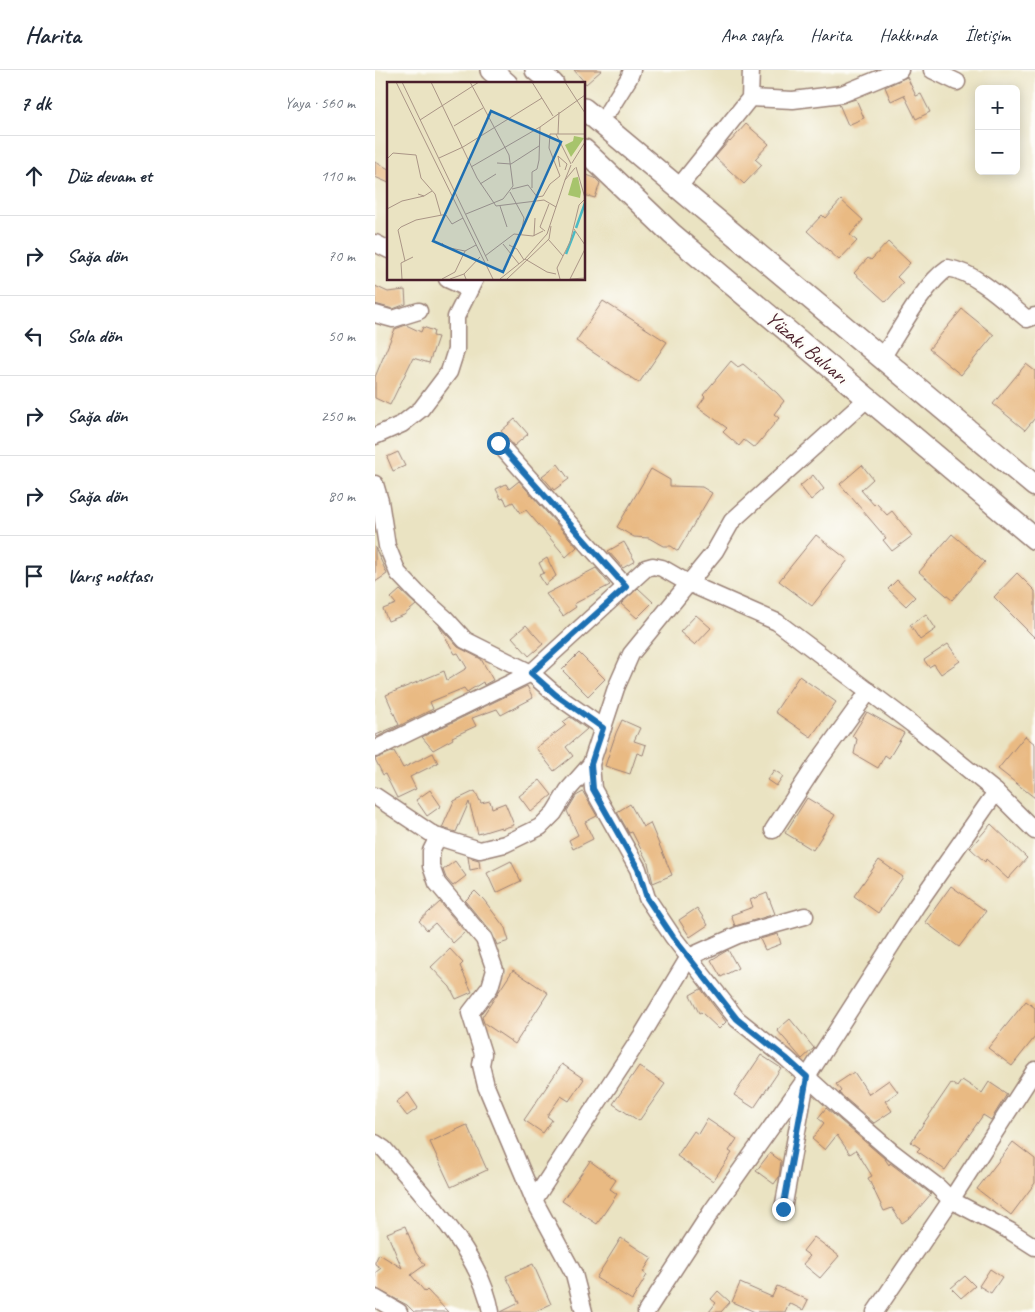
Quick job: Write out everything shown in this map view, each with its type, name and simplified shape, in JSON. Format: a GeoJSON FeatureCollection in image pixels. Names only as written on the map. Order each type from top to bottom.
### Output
{"type":"FeatureCollection","features":[{"type":"Feature","properties":{"kind":"main road"},"geometry":{"type":"LineString","coordinates":[[491,70],[505,82]]}},
{"type":"Feature","properties":{"kind":"main road"},"geometry":{"type":"LineString","coordinates":[[536,70],[551,82]]}},
{"type":"Feature","properties":{"kind":"main road","name":"Yüzakı Bulvarı"},"geometry":{"type":"LineString","coordinates":[[585,111],[1035,486]]}},
{"type":"Feature","properties":{"kind":"main road","name":"Yüzakı Bulvarı"},"geometry":{"type":"LineString","coordinates":[[585,151],[672,234],[1035,540]]}},
{"type":"Feature","properties":{"kind":"street"},"geometry":{"type":"LineString","coordinates":[[609,110],[632,70]]}},
{"type":"Feature","properties":{"kind":"street"},"geometry":{"type":"LineString","coordinates":[[677,188],[750,98],[751,70]]}},
{"type":"Feature","properties":{"kind":"street"},"geometry":{"type":"LineString","coordinates":[[750,98],[793,100],[842,94],[899,70]]}},
{"type":"Feature","properties":{"kind":"street"},"geometry":{"type":"LineString","coordinates":[[932,70],[957,82]]}},
{"type":"Feature","properties":{"kind":"street"},"geometry":{"type":"LineString","coordinates":[[375,243],[387,249]]}},
{"type":"Feature","properties":{"kind":"street"},"geometry":{"type":"LineString","coordinates":[[882,358],[922,297],[939,274],[948,268],[961,270],[991,290],[1027,320],[1035,316]]}},
{"type":"Feature","properties":{"kind":"street"},"geometry":{"type":"LineString","coordinates":[[375,436],[402,424],[421,409],[449,372],[456,350],[457,317],[472,284],[452,280]]}},
{"type":"Feature","properties":{"kind":"street"},"geometry":{"type":"LineString","coordinates":[[375,314],[393,318],[419,311]]}},
{"type":"Feature","properties":{"kind":"street"},"geometry":{"type":"LineString","coordinates":[[868,398],[732,522],[715,551],[631,654],[616,688],[591,764],[593,789],[638,869],[647,898],[689,957],[737,1019],[786,1058],[951,1200],[1010,1231],[1035,1247]]}},
{"type":"Feature","properties":{"kind":"street"},"geometry":{"type":"LineString","coordinates":[[498,443],[626,587]]}},
{"type":"Feature","properties":{"kind":"street"},"geometry":{"type":"LineString","coordinates":[[375,484],[380,501],[387,546],[398,573],[465,640],[531,673],[556,695],[603,728]]}},
{"type":"Feature","properties":{"kind":"street"},"geometry":{"type":"LineString","coordinates":[[375,749],[531,673],[646,568],[653,566],[662,568],[688,583],[777,622],[912,724],[996,792],[1035,831]]}},
{"type":"Feature","properties":{"kind":"street"},"geometry":{"type":"LineString","coordinates":[[773,830],[817,763],[869,691]]}},
{"type":"Feature","properties":{"kind":"street"},"geometry":{"type":"LineString","coordinates":[[375,796],[438,837],[480,850],[505,844],[541,827],[554,813],[567,790],[591,764]]}},
{"type":"Feature","properties":{"kind":"street"},"geometry":{"type":"LineString","coordinates":[[646,1312],[711,1212],[807,1077],[917,905],[996,792]]}},
{"type":"Feature","properties":{"kind":"street"},"geometry":{"type":"LineString","coordinates":[[438,837],[431,851],[431,866],[437,883],[484,939],[495,970],[490,987],[470,1012],[483,1054],[481,1065],[487,1086],[534,1200],[573,1274],[584,1312]]}},
{"type":"Feature","properties":{"kind":"street"},"geometry":{"type":"LineString","coordinates":[[534,1200],[642,1035],[689,957],[738,935],[805,916]]}},
{"type":"Feature","properties":{"kind":"street"},"geometry":{"type":"LineString","coordinates":[[875,1312],[951,1200],[1035,1070]]}},
{"type":"Feature","properties":{"kind":"street"},"geometry":{"type":"LineString","coordinates":[[783,1209],[807,1077]]}},
{"type":"Feature","properties":{"kind":"street"},"geometry":{"type":"LineString","coordinates":[[375,1143],[384,1149],[446,1222],[480,1276],[491,1312]]}},
{"type":"Feature","properties":{"kind":"street"},"geometry":{"type":"LineString","coordinates":[[375,1298],[399,1312]]}},
{"type":"Feature","properties":{"kind":"building"},"geometry":{"type":"Polygon","coordinates":[[[574,70],[602,70],[586,84],[574,70]]]}},
{"type":"Feature","properties":{"kind":"building"},"geometry":{"type":"Polygon","coordinates":[[[907,77],[916,96],[921,94],[930,112],[916,119],[904,95],[891,101],[885,87],[907,77]]]}},
{"type":"Feature","properties":{"kind":"building"},"geometry":{"type":"Polygon","coordinates":[[[856,99],[864,118],[848,125],[839,104],[856,99]]]}},
{"type":"Feature","properties":{"kind":"building"},"geometry":{"type":"Polygon","coordinates":[[[746,124],[769,144],[755,159],[762,165],[744,184],[715,157],[746,124]]]}},
{"type":"Feature","properties":{"kind":"building"},"geometry":{"type":"Polygon","coordinates":[[[375,162],[387,168],[387,182],[375,177],[375,162]]]}},
{"type":"Feature","properties":{"kind":"building"},"geometry":{"type":"Polygon","coordinates":[[[585,174],[595,178],[600,183],[595,198],[585,195],[585,174]]]}},
{"type":"Feature","properties":{"kind":"building"},"geometry":{"type":"Polygon","coordinates":[[[841,200],[863,220],[850,235],[857,241],[839,260],[807,231],[822,215],[825,218],[841,200]]]}},
{"type":"Feature","properties":{"kind":"building"},"geometry":{"type":"Polygon","coordinates":[[[888,242],[910,263],[897,277],[903,283],[886,302],[854,273],[868,258],[871,260],[888,242]]]}},
{"type":"Feature","properties":{"kind":"building"},"geometry":{"type":"Polygon","coordinates":[[[375,286],[388,292],[405,290],[406,304],[393,309],[375,304],[375,286]]]}},
{"type":"Feature","properties":{"kind":"building"},"geometry":{"type":"Polygon","coordinates":[[[603,301],[667,342],[639,383],[576,341],[603,301]]]}},
{"type":"Feature","properties":{"kind":"building"},"geometry":{"type":"Polygon","coordinates":[[[962,309],[994,335],[961,375],[929,349],[962,309]]]}},
{"type":"Feature","properties":{"kind":"building"},"geometry":{"type":"Polygon","coordinates":[[[406,325],[421,332],[423,327],[434,331],[433,336],[438,337],[429,363],[413,358],[390,405],[375,398],[375,377],[395,329],[406,325]]]}},
{"type":"Feature","properties":{"kind":"building"},"geometry":{"type":"Polygon","coordinates":[[[731,361],[738,367],[743,364],[784,401],[774,414],[779,418],[757,445],[753,447],[744,440],[739,446],[723,432],[727,428],[698,407],[705,397],[703,395],[731,361]]]}},
{"type":"Feature","properties":{"kind":"building"},"geometry":{"type":"Polygon","coordinates":[[[1026,364],[1035,371],[1035,418],[1025,430],[993,404],[1026,364]]]}},
{"type":"Feature","properties":{"kind":"building"},"geometry":{"type":"Polygon","coordinates":[[[515,419],[528,434],[514,446],[501,431],[515,419]]]}},
{"type":"Feature","properties":{"kind":"building"},"geometry":{"type":"Polygon","coordinates":[[[398,452],[405,466],[393,471],[387,457],[398,452]]]}},
{"type":"Feature","properties":{"kind":"building"},"geometry":{"type":"Polygon","coordinates":[[[558,464],[569,479],[554,490],[542,476],[558,464]]]}},
{"type":"Feature","properties":{"kind":"building"},"geometry":{"type":"Polygon","coordinates":[[[862,465],[873,479],[861,490],[874,505],[876,503],[887,515],[892,511],[912,536],[892,551],[883,540],[886,538],[840,484],[862,465]]]}},
{"type":"Feature","properties":{"kind":"building"},"geometry":{"type":"Polygon","coordinates":[[[651,469],[670,480],[670,486],[702,487],[712,493],[678,551],[671,546],[663,546],[649,538],[634,537],[617,527],[651,469]]]}},
{"type":"Feature","properties":{"kind":"building"},"geometry":{"type":"Polygon","coordinates":[[[813,475],[824,489],[811,500],[800,486],[813,475]]]}},
{"type":"Feature","properties":{"kind":"building"},"geometry":{"type":"Polygon","coordinates":[[[519,481],[577,547],[566,557],[526,510],[520,513],[513,502],[507,505],[504,498],[501,499],[496,489],[506,484],[509,489],[519,481]]]}},
{"type":"Feature","properties":{"kind":"building"},"geometry":{"type":"Polygon","coordinates":[[[952,534],[985,562],[952,600],[919,572],[952,534]]]}},
{"type":"Feature","properties":{"kind":"building"},"geometry":{"type":"Polygon","coordinates":[[[816,535],[848,560],[812,606],[779,581],[816,535]]]}},
{"type":"Feature","properties":{"kind":"building"},"geometry":{"type":"Polygon","coordinates":[[[624,542],[635,561],[623,568],[608,551],[624,542]]]}},
{"type":"Feature","properties":{"kind":"building"},"geometry":{"type":"Polygon","coordinates":[[[375,547],[387,574],[375,582],[375,547]]]}},
{"type":"Feature","properties":{"kind":"building"},"geometry":{"type":"Polygon","coordinates":[[[547,558],[556,576],[545,585],[539,575],[544,573],[539,563],[547,558]]]}},
{"type":"Feature","properties":{"kind":"building"},"geometry":{"type":"Polygon","coordinates":[[[596,568],[610,585],[574,604],[576,607],[563,616],[546,594],[596,568]]]}},
{"type":"Feature","properties":{"kind":"building"},"geometry":{"type":"Polygon","coordinates":[[[1017,573],[1035,591],[1035,638],[994,597],[1017,573]]]}},
{"type":"Feature","properties":{"kind":"building"},"geometry":{"type":"Polygon","coordinates":[[[897,580],[915,597],[906,606],[888,589],[897,580]]]}},
{"type":"Feature","properties":{"kind":"building"},"geometry":{"type":"Polygon","coordinates":[[[638,588],[653,602],[637,618],[621,604],[638,588]]]}},
{"type":"Feature","properties":{"kind":"building"},"geometry":{"type":"Polygon","coordinates":[[[400,590],[416,605],[404,615],[388,621],[383,609],[396,604],[391,598],[400,590]]]}},
{"type":"Feature","properties":{"kind":"building"},"geometry":{"type":"Polygon","coordinates":[[[926,614],[936,629],[920,640],[910,625],[926,614]]]}},
{"type":"Feature","properties":{"kind":"building"},"geometry":{"type":"Polygon","coordinates":[[[696,615],[711,628],[695,645],[680,632],[696,615]]]}},
{"type":"Feature","properties":{"kind":"building"},"geometry":{"type":"Polygon","coordinates":[[[526,625],[543,644],[529,656],[512,637],[526,625]]]}},
{"type":"Feature","properties":{"kind":"building"},"geometry":{"type":"Polygon","coordinates":[[[439,626],[458,647],[481,659],[493,680],[484,685],[483,682],[467,692],[464,688],[430,702],[433,709],[377,737],[376,735],[399,725],[386,695],[444,671],[447,680],[467,668],[458,653],[455,654],[439,626]]]}},
{"type":"Feature","properties":{"kind":"building"},"geometry":{"type":"Polygon","coordinates":[[[948,644],[960,661],[941,674],[934,664],[929,667],[924,660],[948,644]]]}},
{"type":"Feature","properties":{"kind":"building"},"geometry":{"type":"Polygon","coordinates":[[[579,653],[605,679],[588,696],[562,670],[579,653]]]}},
{"type":"Feature","properties":{"kind":"building"},"geometry":{"type":"Polygon","coordinates":[[[799,676],[836,702],[811,737],[775,712],[799,676]]]}},
{"type":"Feature","properties":{"kind":"building"},"geometry":{"type":"Polygon","coordinates":[[[527,686],[533,698],[501,715],[497,709],[472,718],[476,726],[452,737],[453,739],[433,750],[422,737],[527,686]]]}},
{"type":"Feature","properties":{"kind":"building"},"geometry":{"type":"Polygon","coordinates":[[[867,712],[904,733],[889,758],[885,755],[878,768],[854,754],[857,739],[852,736],[867,712]]]}},
{"type":"Feature","properties":{"kind":"building"},"geometry":{"type":"Polygon","coordinates":[[[570,717],[587,729],[566,747],[573,756],[554,771],[536,748],[566,725],[563,722],[570,717]]]}},
{"type":"Feature","properties":{"kind":"building"},"geometry":{"type":"Polygon","coordinates":[[[622,720],[640,728],[634,741],[646,745],[643,755],[637,753],[630,774],[605,766],[622,720]]]}},
{"type":"Feature","properties":{"kind":"building"},"geometry":{"type":"Polygon","coordinates":[[[1025,736],[1035,744],[1035,798],[998,769],[1025,736]]]}},
{"type":"Feature","properties":{"kind":"building"},"geometry":{"type":"Polygon","coordinates":[[[394,751],[403,768],[433,753],[438,763],[410,777],[416,789],[397,798],[375,759],[394,751]]]}},
{"type":"Feature","properties":{"kind":"building"},"geometry":{"type":"Polygon","coordinates":[[[774,770],[783,776],[776,786],[767,780],[774,770]]]}},
{"type":"Feature","properties":{"kind":"building"},"geometry":{"type":"Polygon","coordinates":[[[540,780],[552,795],[531,812],[519,796],[540,780]]]}},
{"type":"Feature","properties":{"kind":"building"},"geometry":{"type":"Polygon","coordinates":[[[430,790],[441,806],[427,816],[416,800],[430,790]]]}},
{"type":"Feature","properties":{"kind":"building"},"geometry":{"type":"Polygon","coordinates":[[[475,791],[481,803],[490,801],[492,808],[505,803],[514,825],[478,834],[469,802],[456,832],[442,828],[454,801],[475,791]]]}},
{"type":"Feature","properties":{"kind":"building"},"geometry":{"type":"Polygon","coordinates":[[[583,792],[597,816],[585,822],[593,839],[573,849],[569,840],[578,835],[567,811],[576,796],[583,792]]]}},
{"type":"Feature","properties":{"kind":"building"},"geometry":{"type":"Polygon","coordinates":[[[807,798],[835,815],[813,850],[785,833],[807,798]]]}},
{"type":"Feature","properties":{"kind":"building"},"geometry":{"type":"Polygon","coordinates":[[[630,804],[643,827],[650,823],[672,875],[653,883],[648,863],[632,832],[629,833],[617,812],[630,804]]]}},
{"type":"Feature","properties":{"kind":"building"},"geometry":{"type":"Polygon","coordinates":[[[991,824],[1027,858],[1008,879],[986,859],[985,862],[970,848],[991,824]]]}},
{"type":"Feature","properties":{"kind":"building"},"geometry":{"type":"Polygon","coordinates":[[[468,857],[479,860],[480,868],[470,870],[468,857]]]}},
{"type":"Feature","properties":{"kind":"building"},"geometry":{"type":"Polygon","coordinates":[[[879,860],[903,877],[878,913],[854,896],[879,860]]]}},
{"type":"Feature","properties":{"kind":"building"},"geometry":{"type":"Polygon","coordinates":[[[455,861],[466,876],[453,886],[446,878],[443,870],[455,861]]]}},
{"type":"Feature","properties":{"kind":"building"},"geometry":{"type":"Polygon","coordinates":[[[511,861],[521,881],[496,893],[487,873],[511,861]]]}},
{"type":"Feature","properties":{"kind":"building"},"geometry":{"type":"Polygon","coordinates":[[[951,886],[986,911],[959,947],[925,922],[951,886]]]}},
{"type":"Feature","properties":{"kind":"building"},"geometry":{"type":"Polygon","coordinates":[[[475,891],[505,928],[509,941],[497,945],[492,933],[465,901],[475,891]]]}},
{"type":"Feature","properties":{"kind":"building"},"geometry":{"type":"Polygon","coordinates":[[[767,893],[775,914],[735,926],[731,915],[753,907],[750,900],[767,893]]]}},
{"type":"Feature","properties":{"kind":"building"},"geometry":{"type":"Polygon","coordinates":[[[440,902],[465,932],[453,943],[435,923],[427,930],[419,921],[440,902]]]}},
{"type":"Feature","properties":{"kind":"building"},"geometry":{"type":"Polygon","coordinates":[[[697,908],[708,925],[690,937],[679,920],[697,908]]]}},
{"type":"Feature","properties":{"kind":"building"},"geometry":{"type":"Polygon","coordinates":[[[778,934],[781,944],[765,950],[760,939],[778,934]]]}},
{"type":"Feature","properties":{"kind":"building"},"geometry":{"type":"Polygon","coordinates":[[[450,949],[463,963],[460,966],[472,992],[456,999],[450,987],[431,967],[450,949]]]}},
{"type":"Feature","properties":{"kind":"building"},"geometry":{"type":"Polygon","coordinates":[[[728,950],[738,968],[721,977],[711,960],[728,950]]]}},
{"type":"Feature","properties":{"kind":"building"},"geometry":{"type":"Polygon","coordinates":[[[513,970],[548,993],[515,1044],[484,1023],[482,1017],[513,970]]]}},
{"type":"Feature","properties":{"kind":"building"},"geometry":{"type":"Polygon","coordinates":[[[701,989],[726,1022],[719,1029],[701,1012],[699,1013],[690,995],[701,989]]]}},
{"type":"Feature","properties":{"kind":"building"},"geometry":{"type":"Polygon","coordinates":[[[1026,1001],[1035,1008],[1035,1037],[1012,1066],[988,1048],[1026,1001]]]}},
{"type":"Feature","properties":{"kind":"building"},"geometry":{"type":"Polygon","coordinates":[[[790,1019],[814,1048],[802,1059],[777,1030],[790,1019]]]}},
{"type":"Feature","properties":{"kind":"building"},"geometry":{"type":"Polygon","coordinates":[[[761,1055],[781,1068],[754,1108],[734,1095],[761,1055]]]}},
{"type":"Feature","properties":{"kind":"building"},"geometry":{"type":"Polygon","coordinates":[[[562,1064],[584,1079],[569,1101],[561,1096],[547,1116],[552,1120],[543,1133],[524,1120],[562,1064]]]}},
{"type":"Feature","properties":{"kind":"building"},"geometry":{"type":"Polygon","coordinates":[[[639,1066],[665,1084],[639,1121],[613,1104],[639,1066]]]}},
{"type":"Feature","properties":{"kind":"building"},"geometry":{"type":"Polygon","coordinates":[[[854,1072],[869,1094],[889,1080],[898,1092],[885,1101],[892,1111],[874,1123],[839,1093],[841,1091],[836,1084],[854,1072]]]}},
{"type":"Feature","properties":{"kind":"building"},"geometry":{"type":"Polygon","coordinates":[[[962,1080],[982,1093],[989,1082],[1007,1094],[991,1120],[983,1115],[945,1170],[917,1151],[920,1148],[911,1142],[951,1083],[957,1087],[962,1080]]]}},
{"type":"Feature","properties":{"kind":"building"},"geometry":{"type":"Polygon","coordinates":[[[408,1093],[418,1108],[407,1116],[396,1102],[408,1093]]]}},
{"type":"Feature","properties":{"kind":"building"},"geometry":{"type":"Polygon","coordinates":[[[826,1108],[885,1159],[889,1165],[890,1163],[931,1194],[912,1216],[902,1223],[892,1208],[884,1211],[868,1178],[872,1176],[856,1150],[850,1154],[837,1135],[825,1150],[812,1139],[824,1123],[818,1118],[826,1108]]]}},
{"type":"Feature","properties":{"kind":"building"},"geometry":{"type":"Polygon","coordinates":[[[707,1119],[737,1139],[729,1151],[732,1153],[713,1181],[677,1156],[694,1131],[698,1134],[707,1119]]]}},
{"type":"Feature","properties":{"kind":"building"},"geometry":{"type":"Polygon","coordinates":[[[467,1125],[487,1170],[451,1187],[430,1142],[467,1125]]]}},
{"type":"Feature","properties":{"kind":"building"},"geometry":{"type":"Polygon","coordinates":[[[1013,1142],[1035,1159],[1035,1183],[1011,1215],[977,1189],[1013,1142]]]}},
{"type":"Feature","properties":{"kind":"building"},"geometry":{"type":"Polygon","coordinates":[[[770,1153],[781,1161],[779,1177],[774,1184],[756,1171],[770,1153]]]}},
{"type":"Feature","properties":{"kind":"building"},"geometry":{"type":"Polygon","coordinates":[[[590,1161],[616,1180],[610,1189],[617,1194],[597,1224],[562,1201],[590,1161]]]}},
{"type":"Feature","properties":{"kind":"building"},"geometry":{"type":"Polygon","coordinates":[[[405,1226],[416,1253],[425,1265],[411,1275],[425,1292],[427,1290],[448,1312],[414,1312],[407,1305],[375,1288],[375,1273],[381,1268],[375,1264],[379,1254],[402,1268],[387,1233],[405,1226]]]}},
{"type":"Feature","properties":{"kind":"building"},"geometry":{"type":"Polygon","coordinates":[[[814,1237],[839,1256],[820,1278],[803,1264],[810,1256],[803,1251],[814,1237]]]}},
{"type":"Feature","properties":{"kind":"building"},"geometry":{"type":"Polygon","coordinates":[[[621,1238],[652,1258],[643,1272],[647,1275],[632,1300],[596,1278],[621,1238]]]}},
{"type":"Feature","properties":{"kind":"building"},"geometry":{"type":"Polygon","coordinates":[[[533,1264],[551,1304],[534,1312],[501,1312],[519,1303],[506,1276],[533,1264]]]}},
{"type":"Feature","properties":{"kind":"building"},"geometry":{"type":"Polygon","coordinates":[[[990,1269],[1002,1277],[991,1293],[979,1286],[990,1269]]]}},
{"type":"Feature","properties":{"kind":"building"},"geometry":{"type":"Polygon","coordinates":[[[965,1276],[975,1286],[961,1298],[951,1288],[965,1276]]]}},
{"type":"Feature","properties":{"kind":"building"},"geometry":{"type":"Polygon","coordinates":[[[740,1283],[772,1297],[777,1286],[808,1300],[803,1310],[789,1303],[785,1312],[755,1312],[732,1302],[740,1283]]]}},
{"type":"Feature","properties":{"kind":"building"},"geometry":{"type":"Polygon","coordinates":[[[718,1291],[730,1302],[721,1312],[709,1312],[716,1303],[711,1299],[718,1291]]]}},
{"type":"Feature","properties":{"kind":"route"},"geometry":{"type":"LineString","coordinates":[[498,443],[626,587],[531,673],[556,695],[603,728],[591,764],[593,789],[638,869],[647,898],[673,937],[737,1019],[807,1077],[783,1209]]}}]}
